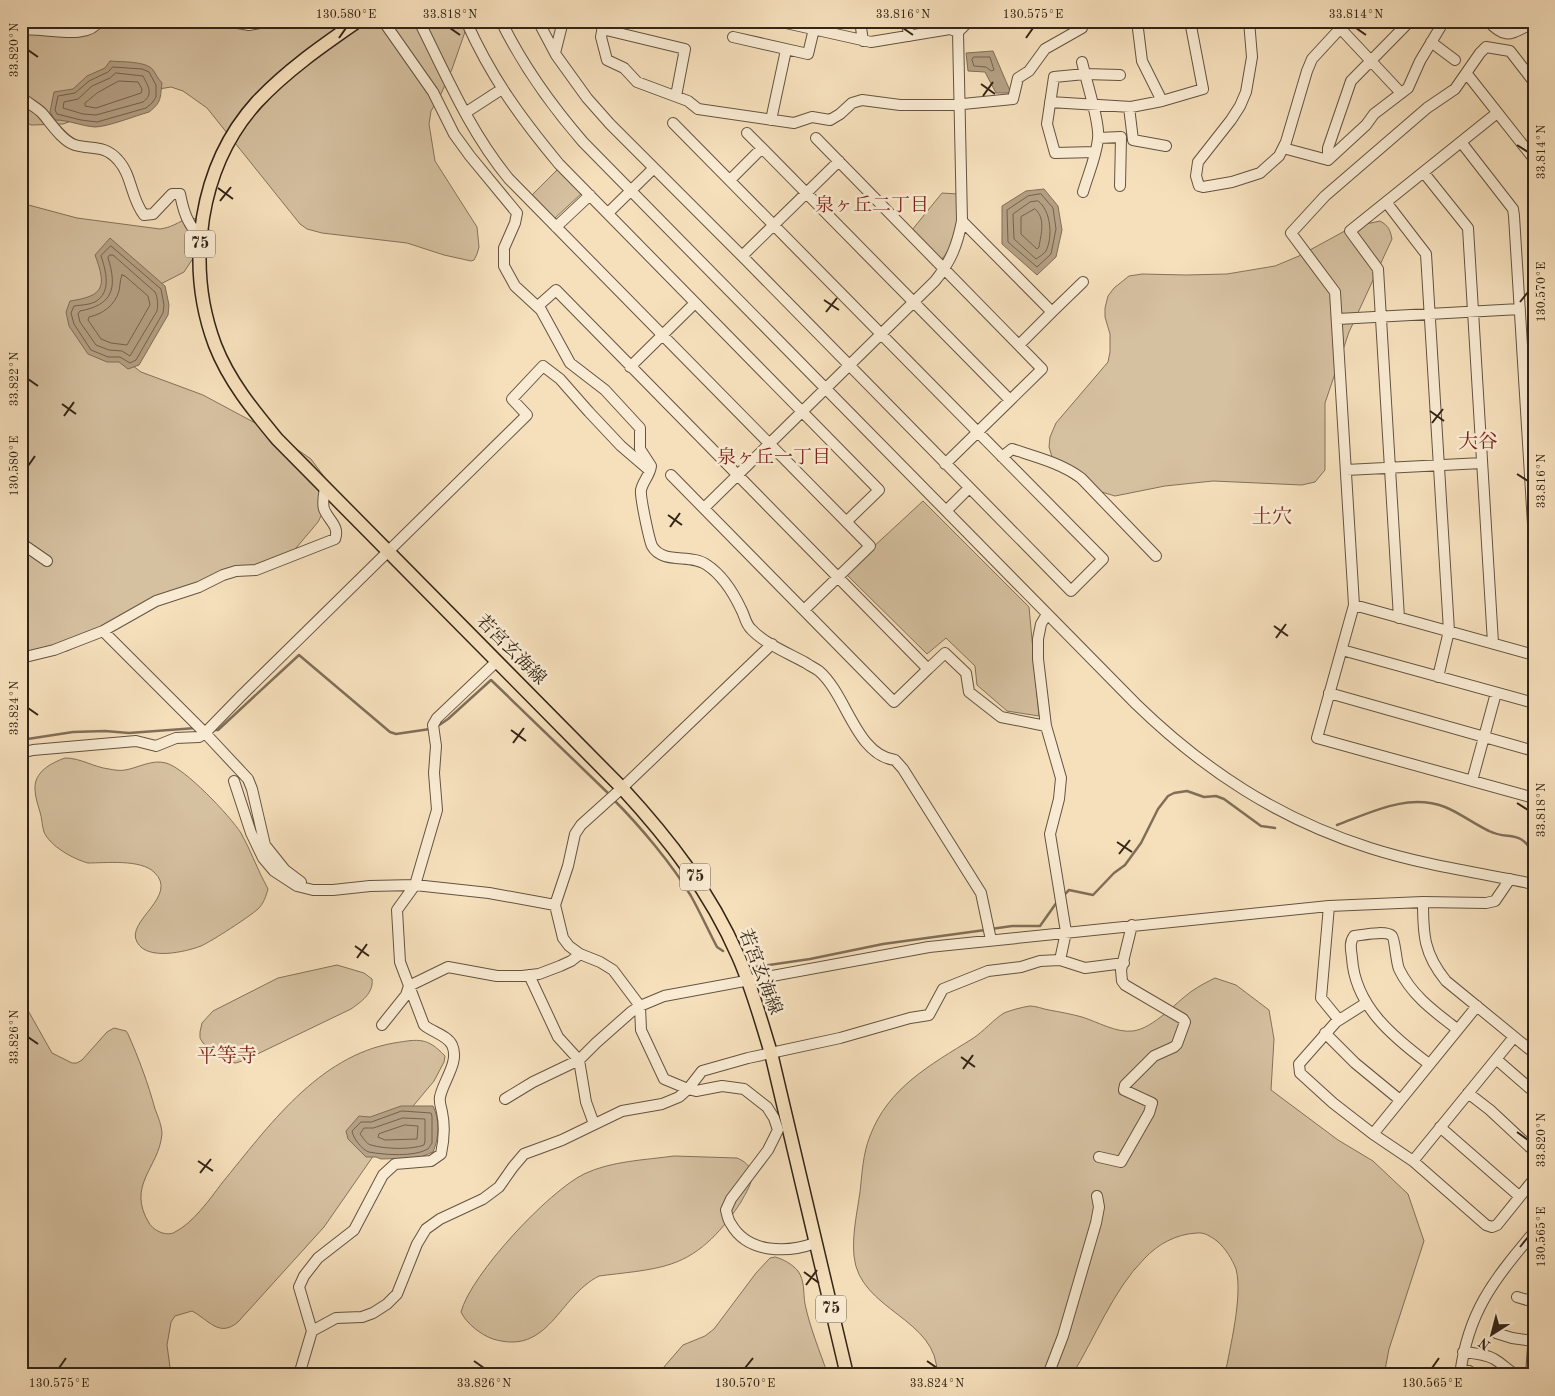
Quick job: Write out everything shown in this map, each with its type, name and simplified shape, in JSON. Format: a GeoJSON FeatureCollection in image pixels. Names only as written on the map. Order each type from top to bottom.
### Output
{"type":"FeatureCollection","features":[{"type":"Feature","properties":{"kind":"main road","name":"若宮玄海線"},"geometry":{"type":"LineString","coordinates":[[358,21],[284,76],[256,103],[232,138],[214,177],[200,239],[200,274],[204,305],[216,346],[238,389],[252,409],[278,439],[622,788],[654,823],[682,858],[703,890],[731,942],[747,980],[770,1053],[847,1375]]}},
{"type":"Feature","properties":{"kind":"street"},"geometry":{"type":"LineString","coordinates":[[21,30],[77,33],[91,30],[99,21]]}},
{"type":"Feature","properties":{"kind":"street"},"geometry":{"type":"LineString","coordinates":[[227,21],[250,25],[270,21]]}},
{"type":"Feature","properties":{"kind":"street"},"geometry":{"type":"LineString","coordinates":[[388,21],[386,25],[433,92],[454,134],[517,213],[504,248],[504,266],[515,286],[538,306],[570,363],[604,390],[640,428],[640,449],[651,466],[641,489],[640,497],[652,545],[663,556],[702,561],[717,572],[736,600],[749,627],[772,644],[819,671],[837,693],[865,742],[878,755],[895,760],[903,769],[981,893],[991,940]]}},
{"type":"Feature","properties":{"kind":"street"},"geometry":{"type":"LineString","coordinates":[[419,21],[478,138],[509,179],[870,546],[804,610]]}},
{"type":"Feature","properties":{"kind":"street"},"geometry":{"type":"LineString","coordinates":[[466,21],[480,54],[502,89],[535,135],[559,164],[879,490],[847,521]]}},
{"type":"Feature","properties":{"kind":"street"},"geometry":{"type":"LineString","coordinates":[[501,21],[528,70],[555,109],[584,142],[1047,614],[1171,737],[1206,766],[1241,789],[1278,811],[1322,831],[1400,856],[1534,884]]}},
{"type":"Feature","properties":{"kind":"street"},"geometry":{"type":"LineString","coordinates":[[538,21],[555,53],[587,98],[610,124],[1071,591],[1102,559],[673,123]]}},
{"type":"Feature","properties":{"kind":"street"},"geometry":{"type":"LineString","coordinates":[[555,53],[563,21]]}},
{"type":"Feature","properties":{"kind":"street"},"geometry":{"type":"LineString","coordinates":[[777,21],[814,25],[871,42],[952,27],[969,21]]}},
{"type":"Feature","properties":{"kind":"street"},"geometry":{"type":"LineString","coordinates":[[860,21],[863,41]]}},
{"type":"Feature","properties":{"kind":"street"},"geometry":{"type":"LineString","coordinates":[[907,21],[909,36]]}},
{"type":"Feature","properties":{"kind":"street"},"geometry":{"type":"LineString","coordinates":[[676,96],[685,49],[603,25],[601,37],[607,60],[624,68],[637,82],[688,101],[698,109],[794,122],[812,117],[830,120],[852,104],[862,100],[900,105],[952,105],[1013,99],[1018,78],[1029,71],[1045,49],[1082,28],[1084,21]]}},
{"type":"Feature","properties":{"kind":"street"},"geometry":{"type":"LineString","coordinates":[[1137,21],[1142,61],[1162,101]]}},
{"type":"Feature","properties":{"kind":"street"},"geometry":{"type":"LineString","coordinates":[[1050,102],[1129,107],[1162,101],[1203,88],[1190,21]]}},
{"type":"Feature","properties":{"kind":"street"},"geometry":{"type":"LineString","coordinates":[[1248,21],[1252,57],[1246,92],[1231,120],[1198,162],[1196,176],[1199,186],[1232,182],[1260,172],[1279,156],[1286,142],[1312,59],[1344,25],[1371,60],[1401,93]]}},
{"type":"Feature","properties":{"kind":"street"},"geometry":{"type":"LineString","coordinates":[[1328,160],[1328,148],[1351,81],[1410,21]]}},
{"type":"Feature","properties":{"kind":"street"},"geometry":{"type":"LineString","coordinates":[[1328,160],[1366,125],[1374,114],[1408,88],[1420,61],[1444,21]]}},
{"type":"Feature","properties":{"kind":"street"},"geometry":{"type":"LineString","coordinates":[[1488,21],[1502,34],[1509,34],[1534,23]]}},
{"type":"Feature","properties":{"kind":"street"},"geometry":{"type":"LineString","coordinates":[[733,37],[808,54],[814,25]]}},
{"type":"Feature","properties":{"kind":"street"},"geometry":{"type":"LineString","coordinates":[[704,508],[935,281],[945,268],[957,245],[962,222],[960,104],[952,27]]}},
{"type":"Feature","properties":{"kind":"street"},"geometry":{"type":"LineString","coordinates":[[1431,42],[1455,60]]}},
{"type":"Feature","properties":{"kind":"street"},"geometry":{"type":"LineString","coordinates":[[1534,82],[1510,51],[1486,47],[1455,89],[1427,108],[1325,196],[1291,233],[1335,292],[1354,605],[1317,738],[1534,798]]}},
{"type":"Feature","properties":{"kind":"street"},"geometry":{"type":"LineString","coordinates":[[771,120],[786,50]]}},
{"type":"Feature","properties":{"kind":"street"},"geometry":{"type":"LineString","coordinates":[[1082,62],[1097,124],[1098,138],[1083,192]]}},
{"type":"Feature","properties":{"kind":"street"},"geometry":{"type":"LineString","coordinates":[[1095,152],[1055,152],[1047,124],[1054,77],[1085,74],[1120,75]]}},
{"type":"Feature","properties":{"kind":"street"},"geometry":{"type":"LineString","coordinates":[[1467,74],[1534,159]]}},
{"type":"Feature","properties":{"kind":"street"},"geometry":{"type":"LineString","coordinates":[[465,113],[502,89]]}},
{"type":"Feature","properties":{"kind":"street"},"geometry":{"type":"LineString","coordinates":[[21,101],[26,101],[40,112],[57,132],[73,145],[105,150],[117,159],[125,171],[138,208],[144,215],[153,214],[172,194],[180,194],[185,214],[200,239]]}},
{"type":"Feature","properties":{"kind":"street"},"geometry":{"type":"LineString","coordinates":[[1129,107],[1133,140],[1166,146]]}},
{"type":"Feature","properties":{"kind":"street"},"geometry":{"type":"LineString","coordinates":[[1399,618],[1378,269],[1350,231],[1497,112]]}},
{"type":"Feature","properties":{"kind":"street"},"geometry":{"type":"LineString","coordinates":[[747,133],[1010,400]]}},
{"type":"Feature","properties":{"kind":"street"},"geometry":{"type":"LineString","coordinates":[[816,138],[1020,344],[1042,369],[945,464]]}},
{"type":"Feature","properties":{"kind":"street"},"geometry":{"type":"LineString","coordinates":[[1098,138],[1121,138],[1120,186]]}},
{"type":"Feature","properties":{"kind":"street"},"geometry":{"type":"LineString","coordinates":[[1461,142],[1512,209],[1514,216],[1534,540]]}},
{"type":"Feature","properties":{"kind":"street"},"geometry":{"type":"LineString","coordinates":[[730,180],[762,148]]}},
{"type":"Feature","properties":{"kind":"street"},"geometry":{"type":"LineString","coordinates":[[1283,148],[1328,160]]}},
{"type":"Feature","properties":{"kind":"street"},"geometry":{"type":"LineString","coordinates":[[742,256],[839,161]]}},
{"type":"Feature","properties":{"kind":"street"},"geometry":{"type":"LineString","coordinates":[[608,213],[654,168]]}},
{"type":"Feature","properties":{"kind":"street"},"geometry":{"type":"LineString","coordinates":[[1424,173],[1468,228],[1493,643]]}},
{"type":"Feature","properties":{"kind":"street"},"geometry":{"type":"LineString","coordinates":[[556,227],[590,195]]}},
{"type":"Feature","properties":{"kind":"street"},"geometry":{"type":"LineString","coordinates":[[1386,202],[1426,254],[1449,631],[1438,677]]}},
{"type":"Feature","properties":{"kind":"street"},"geometry":{"type":"LineString","coordinates":[[962,222],[1052,312]]}},
{"type":"Feature","properties":{"kind":"street"},"geometry":{"type":"LineString","coordinates":[[1020,344],[1083,282]]}},
{"type":"Feature","properties":{"kind":"street"},"geometry":{"type":"LineString","coordinates":[[538,306],[556,290],[928,669]]}},
{"type":"Feature","properties":{"kind":"street"},"geometry":{"type":"LineString","coordinates":[[630,367],[695,303]]}},
{"type":"Feature","properties":{"kind":"street"},"geometry":{"type":"LineString","coordinates":[[1338,319],[1520,309]]}},
{"type":"Feature","properties":{"kind":"street"},"geometry":{"type":"LineString","coordinates":[[1523,352],[1534,348]]}},
{"type":"Feature","properties":{"kind":"street"},"geometry":{"type":"LineString","coordinates":[[21,753],[32,750],[136,741],[156,746],[176,738],[199,738],[527,415],[512,399],[543,366],[560,379],[615,439],[650,471]]}},
{"type":"Feature","properties":{"kind":"street"},"geometry":{"type":"LineString","coordinates":[[1002,457],[1012,449],[1070,470],[1081,478],[1156,556]]}},
{"type":"Feature","properties":{"kind":"street"},"geometry":{"type":"LineString","coordinates":[[1346,470],[1482,462]]}},
{"type":"Feature","properties":{"kind":"street"},"geometry":{"type":"LineString","coordinates":[[671,475],[894,702],[945,653],[966,673],[969,692],[1001,717],[1046,726]]}},
{"type":"Feature","properties":{"kind":"street"},"geometry":{"type":"LineString","coordinates":[[21,658],[54,650],[103,631],[156,601],[199,587],[223,575],[256,570],[335,539],[336,529],[324,510],[325,488]]}},
{"type":"Feature","properties":{"kind":"street"},"geometry":{"type":"LineString","coordinates":[[946,511],[969,488]]}},
{"type":"Feature","properties":{"kind":"street"},"geometry":{"type":"LineString","coordinates":[[21,543],[48,561]]}},
{"type":"Feature","properties":{"kind":"street"},"geometry":{"type":"LineString","coordinates":[[1354,605],[1534,655]]}},
{"type":"Feature","properties":{"kind":"street"},"geometry":{"type":"LineString","coordinates":[[1047,614],[1041,624],[1038,639],[1038,659],[1046,726],[1061,778],[1059,799],[1050,834],[1066,932],[1060,960]]}},
{"type":"Feature","properties":{"kind":"street"},"geometry":{"type":"LineString","coordinates":[[103,631],[248,779],[266,845],[285,870],[313,890]]}},
{"type":"Feature","properties":{"kind":"street"},"geometry":{"type":"LineString","coordinates":[[772,644],[581,825],[575,834],[568,866],[555,905],[562,938],[580,954],[600,962],[613,970],[640,1006],[641,1030],[664,1079],[696,1091],[722,1086],[744,1089],[766,1107],[774,1118],[778,1130],[768,1150],[730,1199],[726,1210],[731,1225],[744,1238],[756,1246],[776,1250],[804,1247],[815,1243]]}},
{"type":"Feature","properties":{"kind":"street"},"geometry":{"type":"LineString","coordinates":[[1342,650],[1534,703]]}},
{"type":"Feature","properties":{"kind":"street"},"geometry":{"type":"LineString","coordinates":[[299,1375],[312,1331],[299,1287],[304,1276],[318,1258],[354,1230],[384,1175],[395,1164],[431,1161],[442,1154],[445,1139],[439,1098],[454,1054],[451,1044],[446,1039],[430,1031],[424,1025],[400,962],[397,910],[415,885],[437,810],[434,772],[436,746],[433,725],[437,718],[497,661]]}},
{"type":"Feature","properties":{"kind":"street"},"geometry":{"type":"LineString","coordinates":[[1330,693],[1534,751]]}},
{"type":"Feature","properties":{"kind":"street"},"geometry":{"type":"LineString","coordinates":[[1472,780],[1496,693]]}},
{"type":"Feature","properties":{"kind":"street"},"geometry":{"type":"LineString","coordinates":[[234,781],[251,833],[262,858],[274,871],[297,886],[313,890],[333,890],[370,886],[415,885],[489,893],[555,905]]}},
{"type":"Feature","properties":{"kind":"street"},"geometry":{"type":"LineString","coordinates":[[505,1100],[533,1082],[579,1060],[640,1006],[664,996],[929,947],[1329,906],[1423,902],[1486,903],[1495,901],[1510,879]]}},
{"type":"Feature","properties":{"kind":"street"},"geometry":{"type":"LineString","coordinates":[[1423,902],[1423,931],[1430,959],[1446,981],[1534,1054]]}},
{"type":"Feature","properties":{"kind":"street"},"geometry":{"type":"LineString","coordinates":[[1329,906],[1321,998],[1339,1020]]}},
{"type":"Feature","properties":{"kind":"street"},"geometry":{"type":"LineString","coordinates":[[1099,1157],[1121,1162],[1149,1113],[1152,1103],[1124,1090],[1125,1085],[1154,1056],[1174,1048],[1185,1022],[1176,1014],[1125,985],[1122,981],[1121,975],[1132,925]]}},
{"type":"Feature","properties":{"kind":"street"},"geometry":{"type":"LineString","coordinates":[[1429,1064],[1389,1032],[1366,1003],[1356,980],[1352,964],[1350,941],[1354,936],[1390,934],[1394,939],[1395,956],[1399,968],[1408,985],[1425,1004],[1457,1030]]}},
{"type":"Feature","properties":{"kind":"street"},"geometry":{"type":"LineString","coordinates":[[382,1025],[406,995],[409,986],[448,967],[497,976],[529,975],[539,974],[560,966],[580,954]]}},
{"type":"Feature","properties":{"kind":"street"},"geometry":{"type":"LineString","coordinates":[[312,1331],[336,1318],[362,1317],[373,1313],[387,1304],[396,1294],[426,1229],[440,1219],[484,1199],[499,1188],[524,1154],[562,1140],[622,1111],[662,1104],[679,1097],[702,1071],[770,1053],[840,1038],[910,1018],[930,1015],[939,994],[946,987],[988,971],[1021,967],[1040,961],[1060,960],[1085,968],[1124,963]]}},
{"type":"Feature","properties":{"kind":"street"},"geometry":{"type":"LineString","coordinates":[[529,975],[558,1037],[579,1060],[586,1102],[594,1124]]}},
{"type":"Feature","properties":{"kind":"street"},"geometry":{"type":"LineString","coordinates":[[1366,1003],[1339,1020],[1325,1033],[1299,1064],[1300,1073],[1333,1103],[1373,1134],[1413,1161],[1486,1225],[1492,1227],[1496,1225],[1534,1178]]}},
{"type":"Feature","properties":{"kind":"street"},"geometry":{"type":"LineString","coordinates":[[1373,1134],[1477,1006]]}},
{"type":"Feature","properties":{"kind":"street"},"geometry":{"type":"LineString","coordinates":[[1325,1033],[1355,1063],[1400,1100]]}},
{"type":"Feature","properties":{"kind":"street"},"geometry":{"type":"LineString","coordinates":[[1413,1161],[1514,1037]]}},
{"type":"Feature","properties":{"kind":"street"},"geometry":{"type":"LineString","coordinates":[[1496,1059],[1534,1092]]}},
{"type":"Feature","properties":{"kind":"street"},"geometry":{"type":"LineString","coordinates":[[1468,1092],[1534,1151]]}},
{"type":"Feature","properties":{"kind":"street"},"geometry":{"type":"LineString","coordinates":[[1440,1126],[1519,1196]]}},
{"type":"Feature","properties":{"kind":"street"},"geometry":{"type":"LineString","coordinates":[[1048,1375],[1063,1336],[1096,1222],[1099,1207],[1097,1196]]}},
{"type":"Feature","properties":{"kind":"street"},"geometry":{"type":"LineString","coordinates":[[1475,1375],[1460,1372],[1475,1314],[1504,1268],[1534,1232]]}},
{"type":"Feature","properties":{"kind":"street"},"geometry":{"type":"LineString","coordinates":[[1517,1297],[1534,1302]]}},
{"type":"Feature","properties":{"kind":"street"},"geometry":{"type":"LineString","coordinates":[[1496,1333],[1512,1338],[1533,1340]]}},
{"type":"Feature","properties":{"kind":"street"},"geometry":{"type":"LineString","coordinates":[[1531,1375],[1534,1333]]}},
{"type":"Feature","properties":{"kind":"street"},"geometry":{"type":"LineString","coordinates":[[1464,1352],[1488,1356],[1510,1372],[1518,1375]]}},
{"type":"Feature","properties":{"kind":"shaded area"},"geometry":{"type":"Polygon","coordinates":[[[21,21],[471,21],[466,29],[441,94],[431,111],[429,124],[435,161],[477,227],[479,247],[474,260],[444,255],[407,243],[322,233],[307,229],[300,224],[207,108],[183,91],[171,87],[159,89],[63,124],[31,125],[21,119],[21,21]]]}},
{"type":"Feature","properties":{"kind":"shaded area"},"geometry":{"type":"Polygon","coordinates":[[[558,169],[582,193],[555,218],[532,195],[558,169]]]}},
{"type":"Feature","properties":{"kind":"shaded area"},"geometry":{"type":"Polygon","coordinates":[[[942,193],[958,194],[954,237],[942,259],[912,230],[942,193]]]}},
{"type":"Feature","properties":{"kind":"shaded area"},"geometry":{"type":"Polygon","coordinates":[[[21,203],[77,218],[160,229],[193,218],[207,223],[210,233],[184,272],[157,286],[112,350],[141,372],[203,395],[272,432],[311,459],[328,482],[331,496],[318,522],[291,554],[182,588],[102,635],[67,651],[35,655],[21,653],[21,203]]]}},
{"type":"Feature","properties":{"kind":"shaded area"},"geometry":{"type":"Polygon","coordinates":[[[1380,221],[1389,228],[1392,239],[1349,332],[1325,403],[1325,470],[1315,482],[1302,485],[1213,481],[1165,486],[1115,496],[1085,487],[1068,476],[1052,457],[1049,447],[1050,437],[1056,423],[1108,362],[1110,334],[1105,317],[1105,308],[1108,296],[1114,288],[1129,276],[1142,274],[1227,274],[1275,266],[1299,256],[1352,227],[1380,221]]]}},
{"type":"Feature","properties":{"kind":"shaded area"},"geometry":{"type":"Polygon","coordinates":[[[923,501],[1029,607],[1039,716],[1007,711],[977,685],[975,666],[946,638],[927,654],[845,573],[923,501]]]}},
{"type":"Feature","properties":{"kind":"shaded area"},"geometry":{"type":"Polygon","coordinates":[[[65,758],[76,759],[103,768],[119,770],[161,762],[174,767],[184,774],[217,805],[241,833],[268,889],[260,907],[239,923],[201,946],[186,951],[167,953],[157,953],[142,948],[137,942],[135,934],[161,890],[160,881],[154,872],[132,863],[88,863],[82,861],[57,847],[44,832],[35,783],[44,769],[65,758]]]}},
{"type":"Feature","properties":{"kind":"shaded area"},"geometry":{"type":"Polygon","coordinates":[[[337,965],[364,973],[372,979],[369,993],[351,1009],[236,1063],[229,1062],[203,1043],[200,1038],[202,1023],[213,1011],[278,978],[337,965]]]}},
{"type":"Feature","properties":{"kind":"shaded area"},"geometry":{"type":"Polygon","coordinates":[[[1215,978],[1236,985],[1269,1010],[1274,1039],[1271,1090],[1338,1140],[1373,1161],[1408,1194],[1424,1241],[1389,1349],[1384,1375],[1225,1375],[1237,1307],[1238,1280],[1233,1262],[1220,1244],[1208,1235],[1200,1233],[1182,1235],[1168,1241],[1155,1249],[1133,1271],[1114,1300],[1072,1375],[937,1375],[934,1356],[926,1340],[869,1290],[859,1275],[854,1256],[854,1232],[866,1149],[878,1119],[888,1104],[899,1091],[926,1068],[976,1036],[1004,1013],[1027,1006],[1035,1006],[1082,1017],[1114,1029],[1133,1031],[1149,1025],[1192,991],[1215,978]]]}},
{"type":"Feature","properties":{"kind":"shaded area"},"geometry":{"type":"Polygon","coordinates":[[[21,998],[52,1053],[72,1063],[82,1060],[107,1032],[114,1028],[126,1031],[128,1034],[140,1062],[162,1131],[160,1146],[142,1187],[143,1210],[151,1226],[157,1231],[168,1234],[182,1228],[195,1217],[277,1118],[318,1078],[342,1062],[367,1050],[416,1040],[428,1042],[445,1056],[444,1062],[434,1081],[383,1142],[324,1227],[238,1322],[225,1328],[220,1328],[192,1311],[175,1316],[171,1322],[167,1345],[171,1375],[21,1375],[21,998]]]}},
{"type":"Feature","properties":{"kind":"shaded area"},"geometry":{"type":"Polygon","coordinates":[[[674,1156],[737,1158],[750,1168],[752,1174],[751,1181],[741,1202],[720,1230],[702,1247],[693,1254],[671,1264],[645,1270],[599,1276],[585,1285],[552,1322],[540,1332],[527,1339],[512,1342],[493,1339],[479,1332],[466,1320],[461,1312],[480,1277],[513,1235],[551,1197],[584,1174],[605,1166],[674,1156]]]}},
{"type":"Feature","properties":{"kind":"shaded area"},"geometry":{"type":"Polygon","coordinates":[[[775,1257],[790,1264],[800,1275],[803,1283],[805,1304],[815,1340],[828,1375],[657,1375],[683,1345],[705,1336],[714,1329],[756,1273],[770,1258],[775,1257]]]}},
{"type":"Feature","properties":{"kind":"water"},"geometry":{"type":"Polygon","coordinates":[[[993,51],[1011,93],[996,93],[985,72],[968,71],[966,53],[993,51]]]}},
{"type":"Feature","properties":{"kind":"water"},"geometry":{"type":"Polygon","coordinates":[[[110,61],[140,63],[150,67],[162,83],[160,99],[156,105],[149,112],[100,127],[55,120],[50,112],[54,92],[73,89],[87,76],[105,68],[110,61]]]}},
{"type":"Feature","properties":{"kind":"water"},"geometry":{"type":"Polygon","coordinates":[[[1044,189],[1058,206],[1062,230],[1056,257],[1037,275],[1002,244],[1002,206],[1026,191],[1044,189]]]}},
{"type":"Feature","properties":{"kind":"water"},"geometry":{"type":"Polygon","coordinates":[[[110,238],[165,286],[169,305],[168,315],[139,365],[128,369],[119,362],[107,362],[88,354],[69,326],[66,312],[70,301],[90,296],[100,288],[101,275],[95,255],[110,238]]]}},
{"type":"Feature","properties":{"kind":"water"},"geometry":{"type":"Polygon","coordinates":[[[401,1106],[433,1106],[437,1117],[438,1129],[437,1141],[433,1152],[418,1158],[381,1159],[366,1157],[348,1139],[346,1131],[359,1116],[370,1117],[401,1106]]]}},
{"type":"Feature","properties":{"kind":"waterway"},"geometry":{"type":"LineString","coordinates":[[212,730],[218,730],[299,655],[390,732],[396,734],[430,729]]}},
{"type":"Feature","properties":{"kind":"waterway"},"geometry":{"type":"LineString","coordinates":[[435,728],[448,719],[491,680],[610,795]]}},
{"type":"Feature","properties":{"kind":"waterway"},"geometry":{"type":"LineString","coordinates":[[21,740],[73,732],[105,731],[129,733],[196,728]]}},
{"type":"Feature","properties":{"kind":"waterway"},"geometry":{"type":"LineString","coordinates":[[1063,896],[1069,890],[1093,895],[1114,873],[1125,865],[1141,843],[1158,809],[1168,796],[1174,793],[1187,791],[1204,797],[1216,796],[1224,799],[1261,826],[1275,828]]}},
{"type":"Feature","properties":{"kind":"waterway"},"geometry":{"type":"LineString","coordinates":[[613,799],[665,858],[691,896],[717,947],[723,951]]}},
{"type":"Feature","properties":{"kind":"waterway"},"geometry":{"type":"LineString","coordinates":[[1337,825],[1390,806],[1417,802],[1431,803],[1451,809],[1496,834],[1519,838],[1524,841],[1534,855]]}},
{"type":"Feature","properties":{"kind":"waterway"},"geometry":{"type":"LineString","coordinates":[[991,929],[1012,926],[1040,926],[1057,902]]}},
{"type":"Feature","properties":{"kind":"waterway"},"geometry":{"type":"LineString","coordinates":[[755,967],[810,959],[883,944],[985,930]]}},
{"type":"Feature","properties":{"kind":"district","name":"泉ヶ丘二丁目"},"geometry":{"type":"Point","coordinates":[872,206]}},
{"type":"Feature","properties":{"kind":"district","name":"大谷"},"geometry":{"type":"Point","coordinates":[1478,443]}},
{"type":"Feature","properties":{"kind":"district","name":"泉ヶ丘一丁目"},"geometry":{"type":"Point","coordinates":[774,458]}},
{"type":"Feature","properties":{"kind":"district","name":"土穴"},"geometry":{"type":"Point","coordinates":[1272,518]}},
{"type":"Feature","properties":{"kind":"district","name":"平等寺"},"geometry":{"type":"Point","coordinates":[227,1057]}}]}
